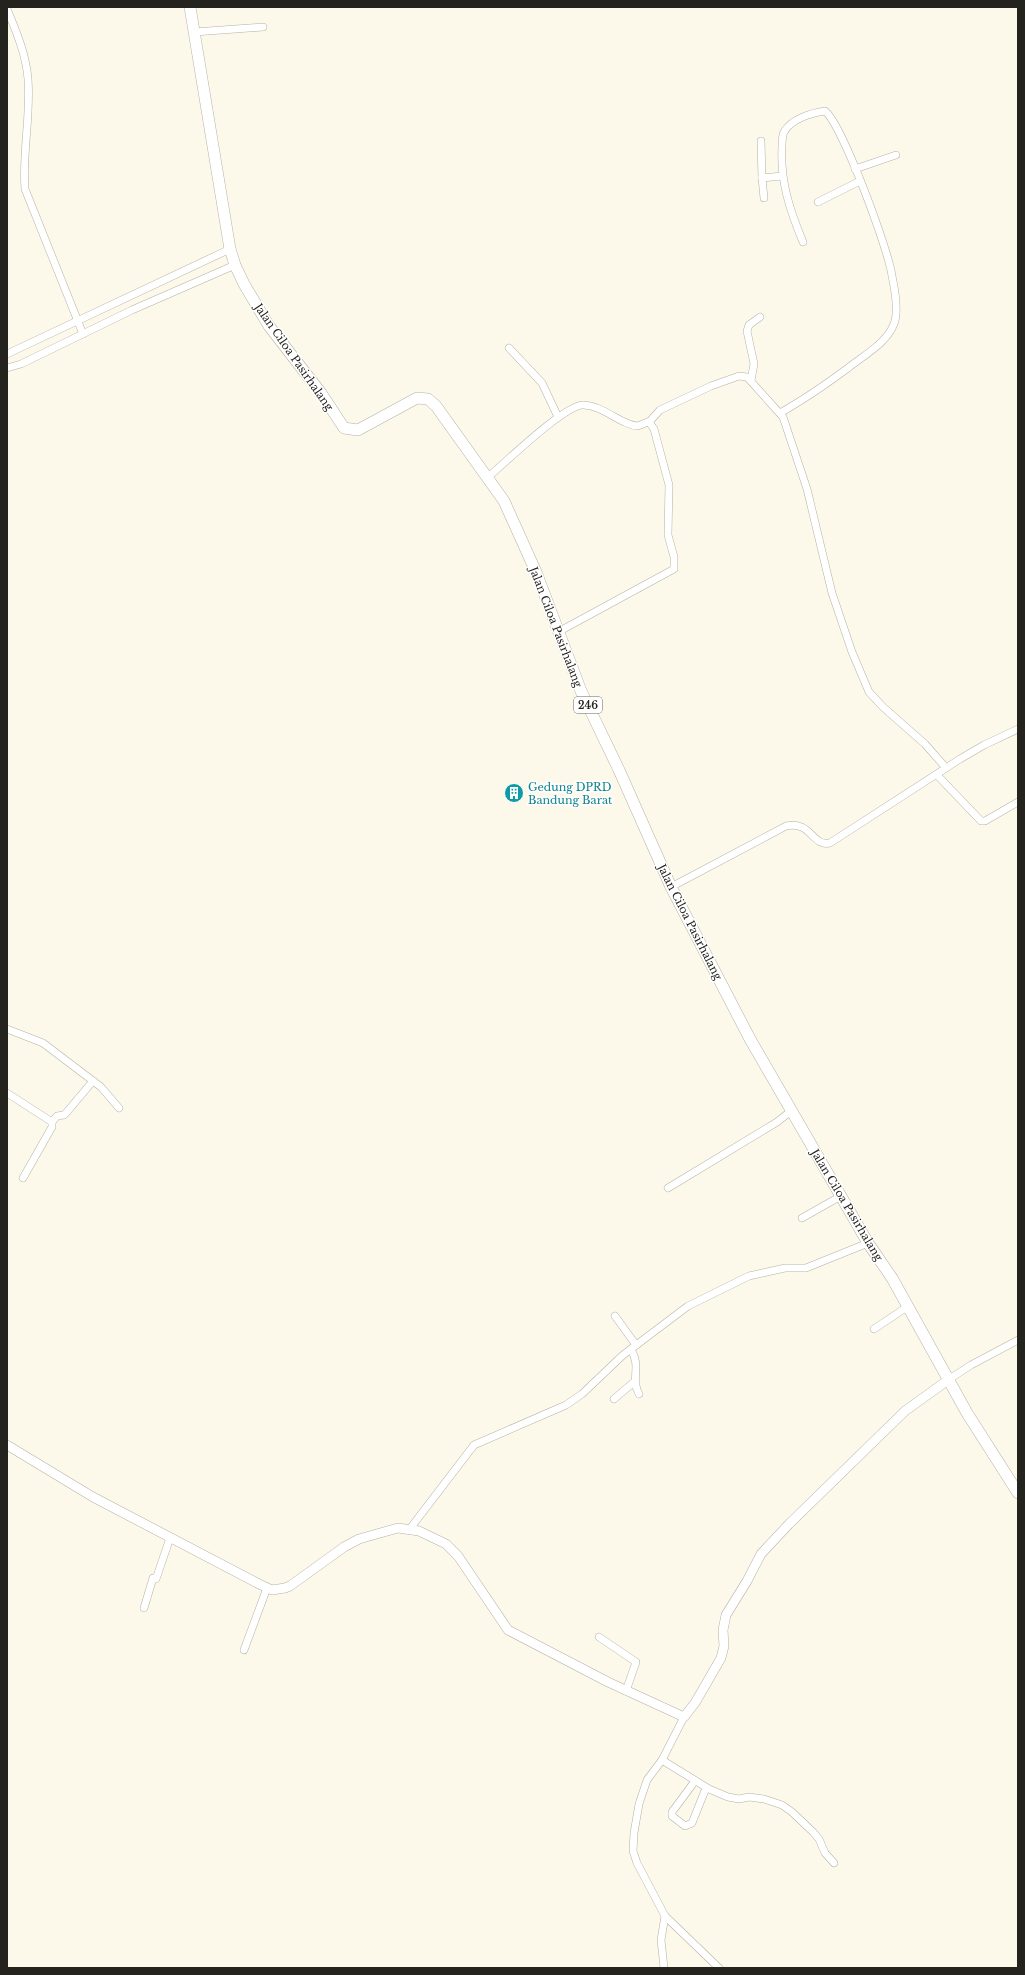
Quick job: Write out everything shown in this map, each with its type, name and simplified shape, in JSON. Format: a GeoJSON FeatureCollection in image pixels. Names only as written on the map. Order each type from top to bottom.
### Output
{"type":"FeatureCollection","features":[{"type":"Feature","properties":{"kind":"main road","name":"Jalan Ciloa Pasirhalang"},"geometry":{"type":"LineString","coordinates":[[190,7],[230,249],[235,265],[269,326],[321,393],[344,428],[358,430],[417,398],[428,399],[436,406],[504,501],[536,572],[581,691],[619,770],[671,887],[791,1111],[868,1244],[892,1278],[967,1414],[1018,1493]]}},
{"type":"Feature","properties":{"kind":"street"},"geometry":{"type":"LineString","coordinates":[[7,9],[20,42],[28,79],[29,108],[23,175],[25,189],[83,334]]}},
{"type":"Feature","properties":{"kind":"street"},"geometry":{"type":"LineString","coordinates":[[194,32],[263,27]]}},
{"type":"Feature","properties":{"kind":"street"},"geometry":{"type":"LineString","coordinates":[[780,413],[809,398],[863,357],[884,340],[894,323],[896,307],[892,276],[884,248],[855,169],[838,131],[827,112],[798,119],[785,130],[781,163],[782,176],[789,207],[803,242]]}},
{"type":"Feature","properties":{"kind":"street"},"geometry":{"type":"LineString","coordinates":[[761,141],[764,198]]}},
{"type":"Feature","properties":{"kind":"street"},"geometry":{"type":"LineString","coordinates":[[855,169],[896,155]]}},
{"type":"Feature","properties":{"kind":"street"},"geometry":{"type":"LineString","coordinates":[[762,178],[782,176]]}},
{"type":"Feature","properties":{"kind":"street"},"geometry":{"type":"LineString","coordinates":[[818,202],[860,181]]}},
{"type":"Feature","properties":{"kind":"street"},"geometry":{"type":"LineString","coordinates":[[7,354],[78,322],[230,249]]}},
{"type":"Feature","properties":{"kind":"street"},"geometry":{"type":"LineString","coordinates":[[7,368],[21,364],[132,310],[235,265]]}},
{"type":"Feature","properties":{"kind":"street"},"geometry":{"type":"LineString","coordinates":[[751,380],[754,364],[747,331],[748,325],[760,317]]}},
{"type":"Feature","properties":{"kind":"street"},"geometry":{"type":"LineString","coordinates":[[509,348],[542,383],[558,417]]}},
{"type":"Feature","properties":{"kind":"street"},"geometry":{"type":"LineString","coordinates":[[487,478],[573,406],[583,404],[595,407],[636,426],[649,422],[660,410],[711,386],[739,376],[751,380],[780,413],[807,489],[832,593],[852,652],[869,692],[883,707],[925,744],[946,768]]}},
{"type":"Feature","properties":{"kind":"street"},"geometry":{"type":"LineString","coordinates":[[558,632],[674,569],[674,557],[668,535],[669,485],[654,430],[649,422]]}},
{"type":"Feature","properties":{"kind":"street"},"geometry":{"type":"LineString","coordinates":[[671,887],[786,826],[795,824],[808,830],[819,842],[824,845],[830,844],[946,768],[984,745],[1018,730]]}},
{"type":"Feature","properties":{"kind":"street"},"geometry":{"type":"LineString","coordinates":[[937,775],[981,821],[985,821],[1018,802]]}},
{"type":"Feature","properties":{"kind":"street"},"geometry":{"type":"LineString","coordinates":[[7,1029],[42,1043],[93,1081],[106,1092],[119,1108]]}},
{"type":"Feature","properties":{"kind":"street"},"geometry":{"type":"LineString","coordinates":[[22,1178],[52,1127],[52,1122],[57,1116],[64,1115],[66,1113],[93,1081]]}},
{"type":"Feature","properties":{"kind":"street"},"geometry":{"type":"LineString","coordinates":[[7,1093],[52,1122]]}},
{"type":"Feature","properties":{"kind":"street"},"geometry":{"type":"LineString","coordinates":[[668,1188],[777,1122],[791,1111]]}},
{"type":"Feature","properties":{"kind":"street"},"geometry":{"type":"LineString","coordinates":[[802,1218],[841,1196]]}},
{"type":"Feature","properties":{"kind":"street"},"geometry":{"type":"LineString","coordinates":[[409,1530],[474,1445],[566,1405],[582,1394],[633,1347],[688,1306],[749,1276],[785,1268],[806,1268],[868,1244]]}},
{"type":"Feature","properties":{"kind":"street"},"geometry":{"type":"LineString","coordinates":[[874,1329],[907,1306]]}},
{"type":"Feature","properties":{"kind":"street"},"geometry":{"type":"LineString","coordinates":[[615,1316],[633,1347],[637,1365],[634,1382],[639,1394]]}},
{"type":"Feature","properties":{"kind":"street"},"geometry":{"type":"LineString","coordinates":[[719,1968],[665,1916],[646,1883],[633,1851],[634,1833],[639,1804],[647,1780],[662,1760],[684,1717],[695,1703],[721,1658],[724,1646],[723,1630],[726,1616],[761,1554],[789,1524],[905,1411],[971,1365],[1018,1340]]}},
{"type":"Feature","properties":{"kind":"street"},"geometry":{"type":"LineString","coordinates":[[614,1399],[634,1382]]}},
{"type":"Feature","properties":{"kind":"street"},"geometry":{"type":"LineString","coordinates":[[7,1445],[93,1498],[267,1588],[279,1590],[290,1586],[344,1547],[359,1539],[398,1528],[419,1531],[446,1544],[458,1556],[508,1630],[626,1690],[684,1717]]}},
{"type":"Feature","properties":{"kind":"street"},"geometry":{"type":"LineString","coordinates":[[144,1608],[153,1578],[156,1578],[160,1562],[170,1538]]}},
{"type":"Feature","properties":{"kind":"street"},"geometry":{"type":"LineString","coordinates":[[244,1650],[267,1588]]}},
{"type":"Feature","properties":{"kind":"street"},"geometry":{"type":"LineString","coordinates":[[599,1637],[636,1662],[626,1690]]}},
{"type":"Feature","properties":{"kind":"street"},"geometry":{"type":"LineString","coordinates":[[662,1760],[706,1788],[728,1797],[739,1799],[749,1797],[764,1799],[782,1805],[792,1812],[813,1832],[819,1840],[825,1853],[834,1862]]}},
{"type":"Feature","properties":{"kind":"street"},"geometry":{"type":"LineString","coordinates":[[695,1781],[672,1812],[672,1816],[685,1826],[692,1823],[706,1788]]}},
{"type":"Feature","properties":{"kind":"street"},"geometry":{"type":"LineString","coordinates":[[664,1968],[661,1940],[665,1916]]}},
{"type":"Feature","properties":{"kind":"place","name":"Gedung DPRD Bandung Barat"},"geometry":{"type":"Point","coordinates":[514,793]}}]}
